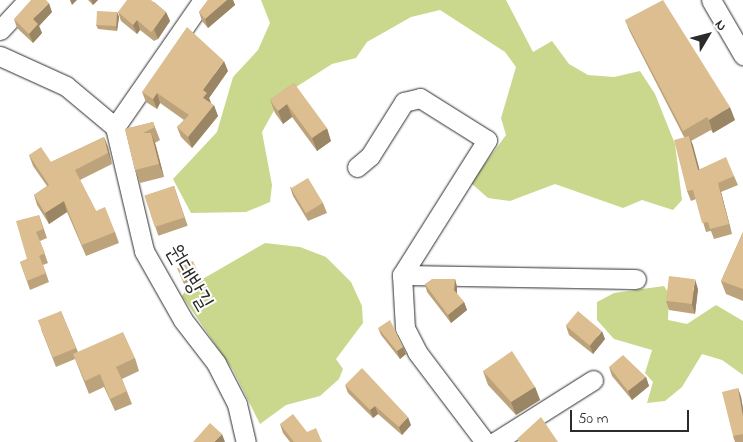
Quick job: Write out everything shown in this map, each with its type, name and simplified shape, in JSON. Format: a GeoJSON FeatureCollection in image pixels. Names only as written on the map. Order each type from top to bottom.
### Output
{"type":"FeatureCollection","features":[{"type":"Feature","properties":{"kind":"street"},"geometry":{"type":"LineString","coordinates":[[0,30],[28,0]]}},
{"type":"Feature","properties":{"kind":"street"},"geometry":{"type":"LineString","coordinates":[[0,56],[66,86],[115,126],[204,0]]}},
{"type":"Feature","properties":{"kind":"street"},"geometry":{"type":"LineString","coordinates":[[711,0],[743,55]]}},
{"type":"Feature","properties":{"kind":"street"},"geometry":{"type":"LineString","coordinates":[[357,168],[370,156],[404,102],[420,98],[487,140],[402,275],[405,328],[417,352],[485,442]]}},
{"type":"Feature","properties":{"kind":"street","name":"원대방길"},"geometry":{"type":"LineString","coordinates":[[115,126],[144,251],[183,320],[216,363],[237,404],[246,442]]}},
{"type":"Feature","properties":{"kind":"street"},"geometry":{"type":"LineString","coordinates":[[402,275],[636,279]]}},
{"type":"Feature","properties":{"kind":"street"},"geometry":{"type":"LineString","coordinates":[[495,442],[593,380]]}},
{"type":"Feature","properties":{"kind":"green space"},"geometry":{"type":"Polygon","coordinates":[[[261,0],[506,0],[533,52],[552,41],[569,64],[588,75],[614,77],[640,71],[655,94],[675,144],[682,200],[673,210],[642,200],[623,208],[555,184],[510,201],[488,198],[471,183],[506,135],[501,118],[516,67],[505,52],[440,10],[411,17],[367,42],[356,58],[332,64],[282,96],[262,132],[272,185],[270,202],[246,212],[191,213],[173,179],[217,132],[233,77],[258,50],[270,23],[261,0]]]}},
{"type":"Feature","properties":{"kind":"green space"},"geometry":{"type":"Polygon","coordinates":[[[265,243],[300,247],[326,257],[351,282],[362,306],[363,323],[336,359],[343,369],[339,379],[320,396],[286,405],[260,424],[233,370],[182,296],[187,288],[265,243]]]}},
{"type":"Feature","properties":{"kind":"green space"},"geometry":{"type":"Polygon","coordinates":[[[664,286],[669,294],[668,320],[687,324],[716,305],[743,321],[743,375],[722,360],[702,354],[682,387],[665,401],[647,403],[653,382],[645,373],[652,350],[614,339],[597,320],[597,302],[614,293],[664,286]]]}},
{"type":"Feature","properties":{"kind":"building"},"geometry":{"type":"Polygon","coordinates":[[[31,0],[46,0],[49,3],[33,19],[38,24],[29,34],[14,19],[31,0]]]}},
{"type":"Feature","properties":{"kind":"building"},"geometry":{"type":"Polygon","coordinates":[[[127,0],[151,0],[166,12],[151,32],[137,20],[133,25],[118,12],[127,0]]]}},
{"type":"Feature","properties":{"kind":"building"},"geometry":{"type":"Polygon","coordinates":[[[208,0],[227,0],[205,19],[199,12],[208,0]]]}},
{"type":"Feature","properties":{"kind":"building"},"geometry":{"type":"Polygon","coordinates":[[[663,0],[730,107],[709,120],[707,117],[683,131],[625,20],[663,0]]]}},
{"type":"Feature","properties":{"kind":"building"},"geometry":{"type":"Polygon","coordinates":[[[97,11],[117,12],[116,26],[96,25],[97,11]]]}},
{"type":"Feature","properties":{"kind":"building"},"geometry":{"type":"Polygon","coordinates":[[[187,27],[224,61],[203,90],[207,93],[203,98],[214,105],[188,137],[177,127],[189,115],[157,93],[153,99],[142,92],[187,27]]]}},
{"type":"Feature","properties":{"kind":"building"},"geometry":{"type":"Polygon","coordinates":[[[294,83],[327,128],[312,138],[287,104],[278,111],[270,100],[294,83]]]}},
{"type":"Feature","properties":{"kind":"building"},"geometry":{"type":"Polygon","coordinates":[[[153,122],[155,127],[143,133],[151,133],[159,164],[135,170],[125,129],[153,122]]]}},
{"type":"Feature","properties":{"kind":"building"},"geometry":{"type":"Polygon","coordinates":[[[689,136],[698,170],[726,157],[734,176],[718,183],[729,224],[710,229],[708,222],[702,223],[693,190],[687,191],[674,140],[689,136]]]}},
{"type":"Feature","properties":{"kind":"building"},"geometry":{"type":"Polygon","coordinates":[[[104,137],[108,153],[75,170],[96,211],[105,207],[115,232],[82,245],[64,201],[45,213],[34,195],[49,185],[29,155],[41,147],[51,162],[104,137]]]}},
{"type":"Feature","properties":{"kind":"building"},"geometry":{"type":"Polygon","coordinates":[[[308,178],[323,203],[306,213],[291,188],[308,178]]]}},
{"type":"Feature","properties":{"kind":"building"},"geometry":{"type":"Polygon","coordinates":[[[174,186],[184,217],[155,227],[145,196],[174,186]]]}},
{"type":"Feature","properties":{"kind":"building"},"geometry":{"type":"Polygon","coordinates":[[[39,215],[43,229],[36,232],[45,253],[39,256],[46,273],[27,281],[20,262],[27,259],[16,221],[39,215]]]}},
{"type":"Feature","properties":{"kind":"building"},"geometry":{"type":"Polygon","coordinates":[[[743,232],[743,289],[721,281],[743,232]]]}},
{"type":"Feature","properties":{"kind":"building"},"geometry":{"type":"Polygon","coordinates":[[[193,261],[198,272],[182,279],[177,268],[193,261]]]}},
{"type":"Feature","properties":{"kind":"building"},"geometry":{"type":"Polygon","coordinates":[[[669,276],[695,279],[692,304],[666,301],[669,276]]]}},
{"type":"Feature","properties":{"kind":"building"},"geometry":{"type":"Polygon","coordinates":[[[432,279],[455,279],[454,290],[464,302],[448,315],[425,284],[432,279]]]}},
{"type":"Feature","properties":{"kind":"building"},"geometry":{"type":"Polygon","coordinates":[[[61,311],[76,348],[53,357],[38,320],[61,311]]]}},
{"type":"Feature","properties":{"kind":"building"},"geometry":{"type":"Polygon","coordinates":[[[578,311],[602,331],[590,345],[566,326],[578,311]]]}},
{"type":"Feature","properties":{"kind":"building"},"geometry":{"type":"Polygon","coordinates":[[[390,320],[403,347],[397,351],[378,328],[390,320]]]}},
{"type":"Feature","properties":{"kind":"building"},"geometry":{"type":"Polygon","coordinates":[[[123,332],[135,358],[116,367],[127,391],[110,399],[100,374],[85,381],[73,354],[123,332]]]}},
{"type":"Feature","properties":{"kind":"building"},"geometry":{"type":"Polygon","coordinates":[[[512,351],[535,387],[511,402],[483,371],[512,351]]]}},
{"type":"Feature","properties":{"kind":"building"},"geometry":{"type":"Polygon","coordinates":[[[623,355],[646,377],[628,391],[609,367],[623,355]]]}},
{"type":"Feature","properties":{"kind":"building"},"geometry":{"type":"Polygon","coordinates":[[[362,368],[408,417],[399,427],[375,406],[370,410],[345,385],[362,368]]]}},
{"type":"Feature","properties":{"kind":"building"},"geometry":{"type":"Polygon","coordinates":[[[738,388],[743,417],[743,434],[733,436],[722,392],[738,388]]]}},
{"type":"Feature","properties":{"kind":"building"},"geometry":{"type":"Polygon","coordinates":[[[293,414],[307,432],[316,428],[322,442],[294,442],[280,424],[293,414]]]}},
{"type":"Feature","properties":{"kind":"building"},"geometry":{"type":"Polygon","coordinates":[[[541,417],[558,442],[520,442],[517,439],[541,417]]]}},
{"type":"Feature","properties":{"kind":"building"},"geometry":{"type":"Polygon","coordinates":[[[210,423],[222,434],[214,442],[193,442],[210,423]]]}}]}
